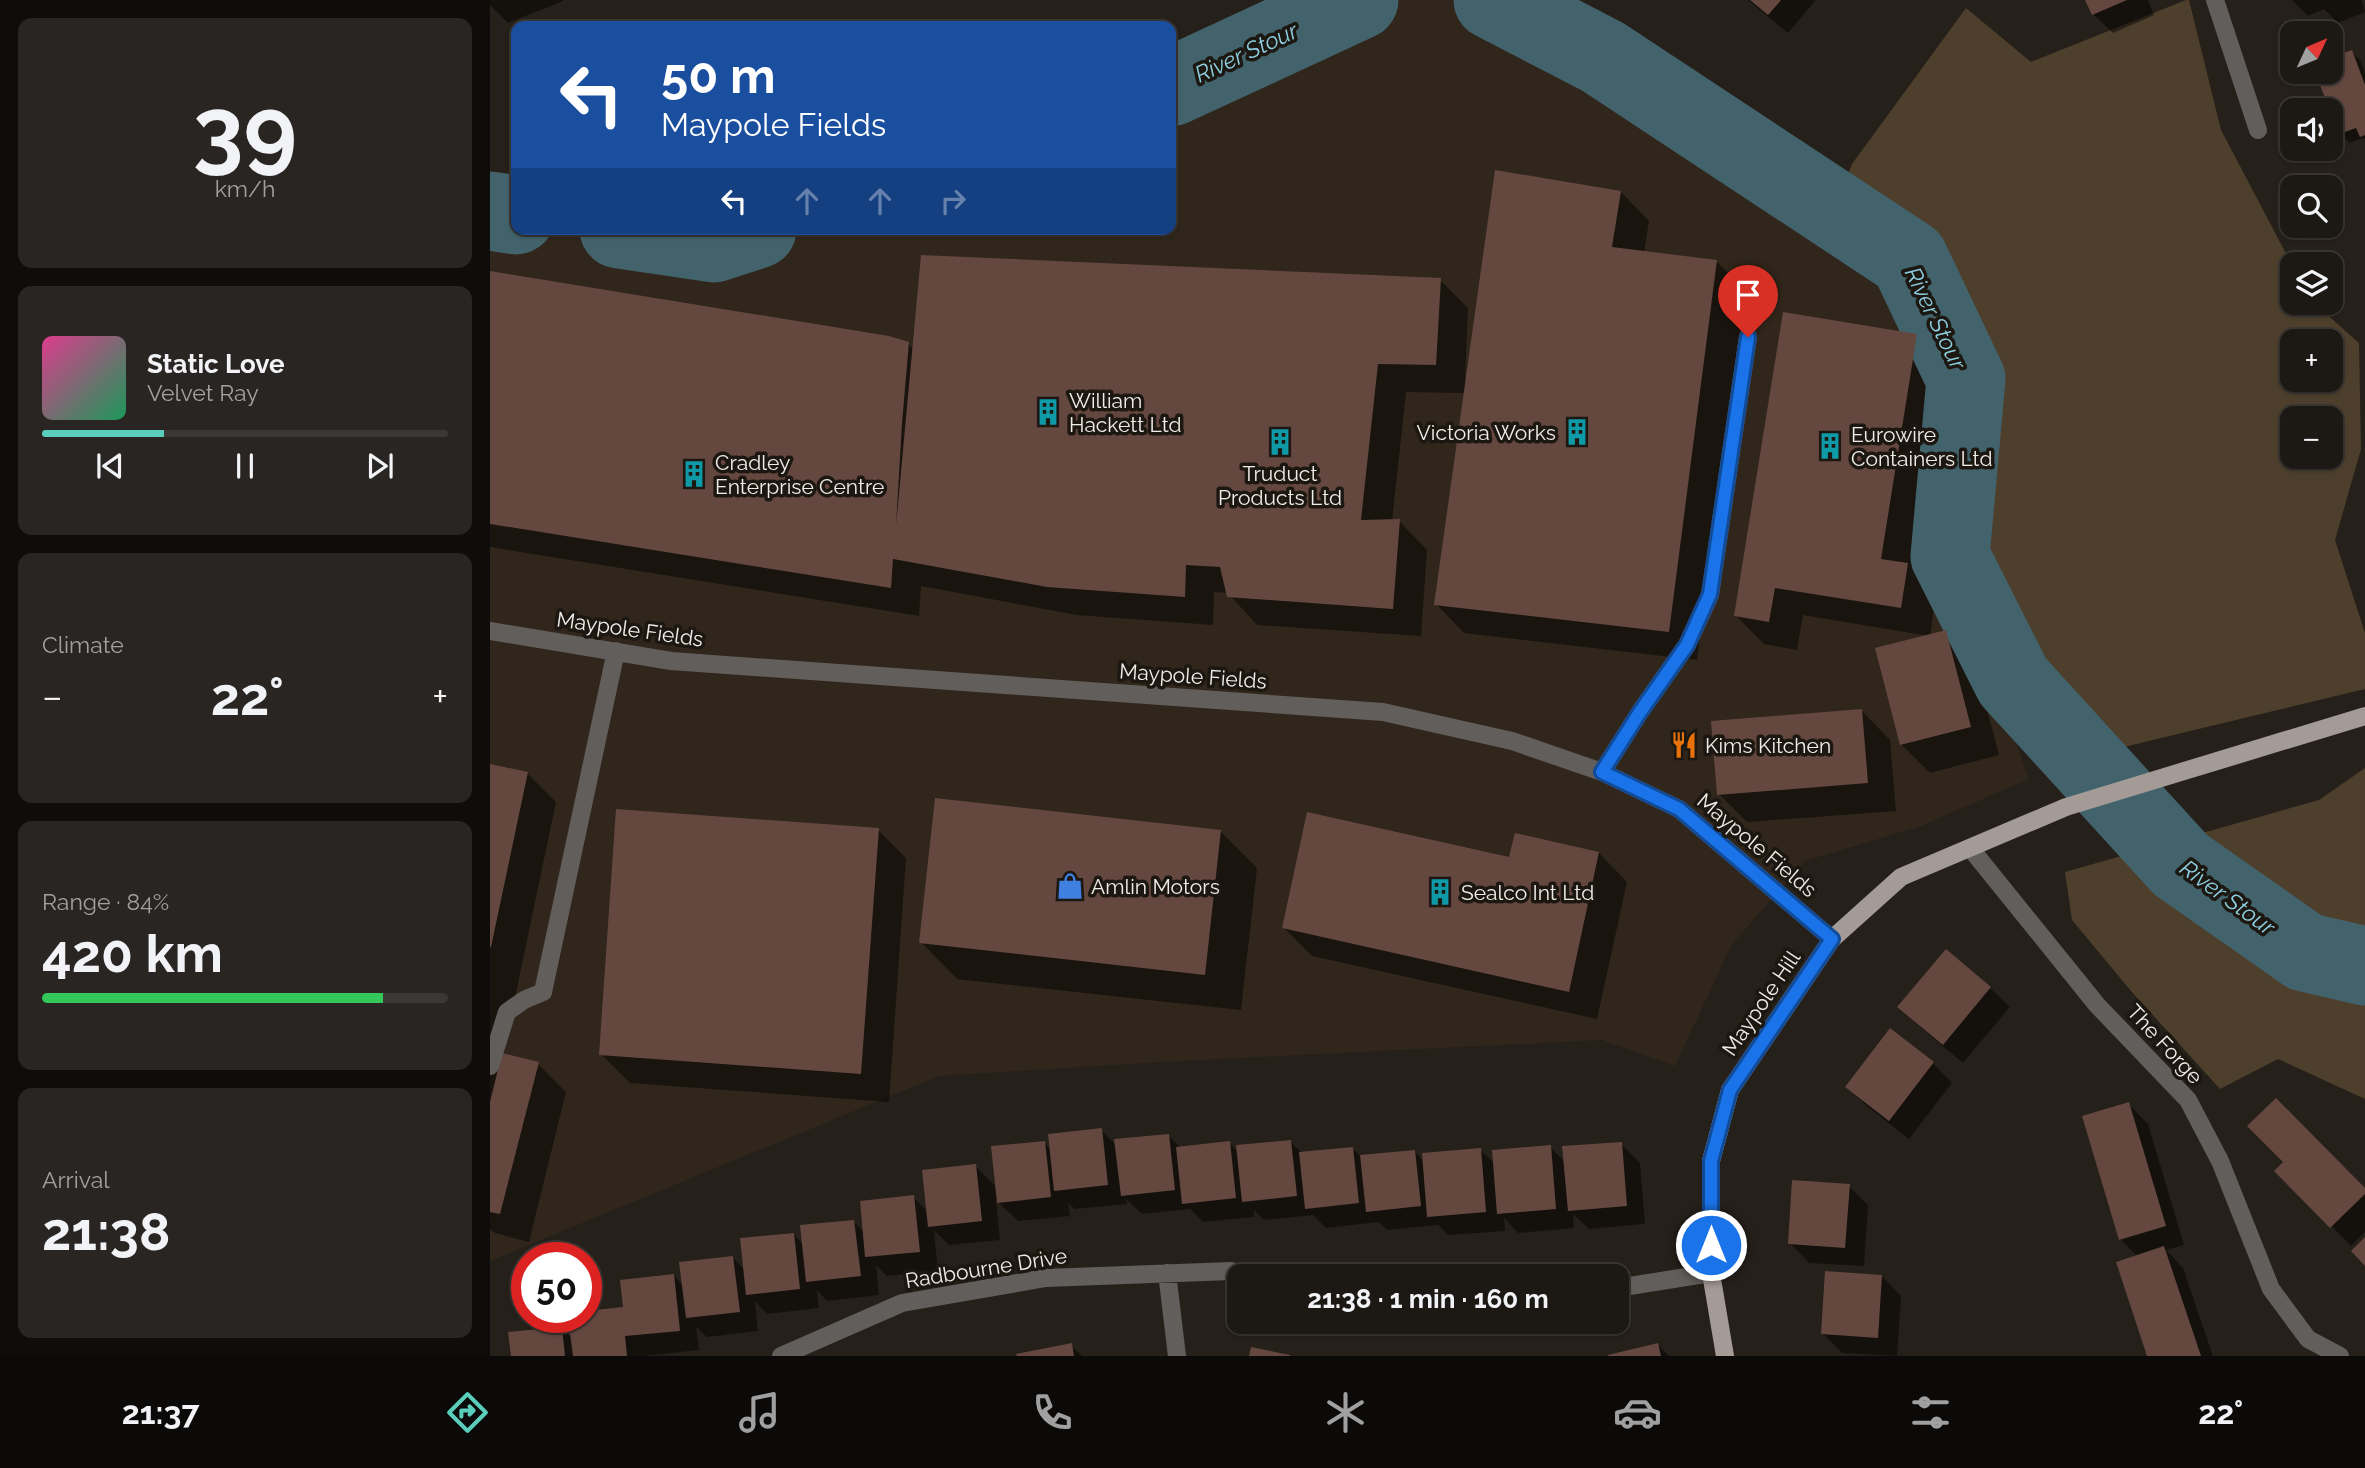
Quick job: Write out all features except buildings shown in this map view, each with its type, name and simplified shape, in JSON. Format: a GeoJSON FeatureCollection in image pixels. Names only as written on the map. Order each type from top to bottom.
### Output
{"type":"FeatureCollection","features":[{"type":"Feature","properties":{"kind":"main road","name":"Maypole Hill"},"geometry":{"type":"LineString","coordinates":[[1725,1356],[1711,1272],[1711,1161],[1730,1090],[1832,939],[1900,877],[2066,807],[2365,716]]}},
{"type":"Feature","properties":{"kind":"street"},"geometry":{"type":"LineString","coordinates":[[2215,0],[2258,130]]}},
{"type":"Feature","properties":{"kind":"street"},"geometry":{"type":"LineString","coordinates":[[1602,772],[1687,645],[1710,594],[1748,337]]}},
{"type":"Feature","properties":{"kind":"street","name":"Maypole Fields"},"geometry":{"type":"LineString","coordinates":[[490,631],[671,660],[1383,712],[1512,741],[1602,772],[1679,809],[1832,939]]}},
{"type":"Feature","properties":{"kind":"street"},"geometry":{"type":"LineString","coordinates":[[490,1066],[506,1012],[543,992],[616,652]]}},
{"type":"Feature","properties":{"kind":"street","name":"The Forge"},"geometry":{"type":"LineString","coordinates":[[1970,849],[2098,1005],[2188,1100],[2220,1161],[2271,1289],[2308,1339],[2340,1356]]}},
{"type":"Feature","properties":{"kind":"street","name":"Radbourne Drive"},"geometry":{"type":"LineString","coordinates":[[780,1356],[902,1303],[1046,1278],[1227,1270]]}},
{"type":"Feature","properties":{"kind":"street"},"geometry":{"type":"LineString","coordinates":[[1629,1286],[1711,1272]]}},
{"type":"Feature","properties":{"kind":"street"},"geometry":{"type":"LineString","coordinates":[[1167,1273],[1177,1356]]}},
{"type":"Feature","properties":{"kind":"shaded area"},"geometry":{"type":"Polygon","coordinates":[[[1377,0],[1465,0],[1597,56],[1911,255],[1968,378],[1950,559],[2029,779],[1921,826],[1805,861],[1732,944],[1675,1066],[1602,1040],[939,1076],[536,1242],[511,1242],[511,1252],[490,1261],[490,208],[511,213],[511,235],[610,235],[705,257],[772,235],[1176,235],[1176,90],[1272,50],[1377,0]]]}},
{"type":"Feature","properties":{"kind":"shaded area"},"geometry":{"type":"Polygon","coordinates":[[[2189,0],[2221,130],[2285,252],[2280,252],[2280,315],[2328,315],[2359,343],[2361,449],[2335,540],[2365,633],[2365,689],[2103,752],[2075,750],[2013,681],[1950,556],[1966,379],[1909,259],[1835,208],[1852,164],[1966,8],[2031,62],[2189,0]]]}},
{"type":"Feature","properties":{"kind":"shaded area"},"geometry":{"type":"Polygon","coordinates":[[[2365,768],[2365,1099],[2278,1059],[2220,1089],[2131,991],[2072,920],[2065,872],[2319,800],[2365,768]]]}},
{"type":"Feature","properties":{"kind":"waterway","name":"River Stour"},"geometry":{"type":"LineString","coordinates":[[1176,85],[1359,0]]}},
{"type":"Feature","properties":{"kind":"waterway","name":"River Stour"},"geometry":{"type":"LineString","coordinates":[[1493,0],[1603,57],[1909,259],[1966,379],[1950,556],[2013,681],[2181,865],[2305,952],[2365,966]]}},
{"type":"Feature","properties":{"kind":"waterway","name":"River Stour"},"geometry":{"type":"LineString","coordinates":[[490,211],[511,214]]}},
{"type":"Feature","properties":{"kind":"waterway","name":"River Stour"},"geometry":{"type":"LineString","coordinates":[[660,235],[714,243],[739,235]]}},
{"type":"Feature","properties":{"kind":"place","name":"William Hackett Ltd"},"geometry":{"type":"Point","coordinates":[1048,412]}},
{"type":"Feature","properties":{"kind":"place","name":"Victoria Works"},"geometry":{"type":"Point","coordinates":[1577,432]}},
{"type":"Feature","properties":{"kind":"place","name":"Truduct Products Ltd"},"geometry":{"type":"Point","coordinates":[1280,442]}},
{"type":"Feature","properties":{"kind":"place","name":"Eurowire Containers Ltd"},"geometry":{"type":"Point","coordinates":[1830,446]}},
{"type":"Feature","properties":{"kind":"place","name":"Cradley Enterprise Centre"},"geometry":{"type":"Point","coordinates":[694,474]}},
{"type":"Feature","properties":{"kind":"place","name":"Kims Kitchen"},"geometry":{"type":"Point","coordinates":[1684,745]}},
{"type":"Feature","properties":{"kind":"place","name":"Amlin Motors"},"geometry":{"type":"Point","coordinates":[1070,886]}},
{"type":"Feature","properties":{"kind":"place","name":"Sealco Int Ltd"},"geometry":{"type":"Point","coordinates":[1440,892]}},
{"type":"Feature","properties":{"kind":"route"},"geometry":{"type":"LineString","coordinates":[[1711,1245],[1711,1161],[1730,1090],[1832,939],[1679,809],[1602,772],[1687,645],[1710,594],[1748,337]]}}]}
